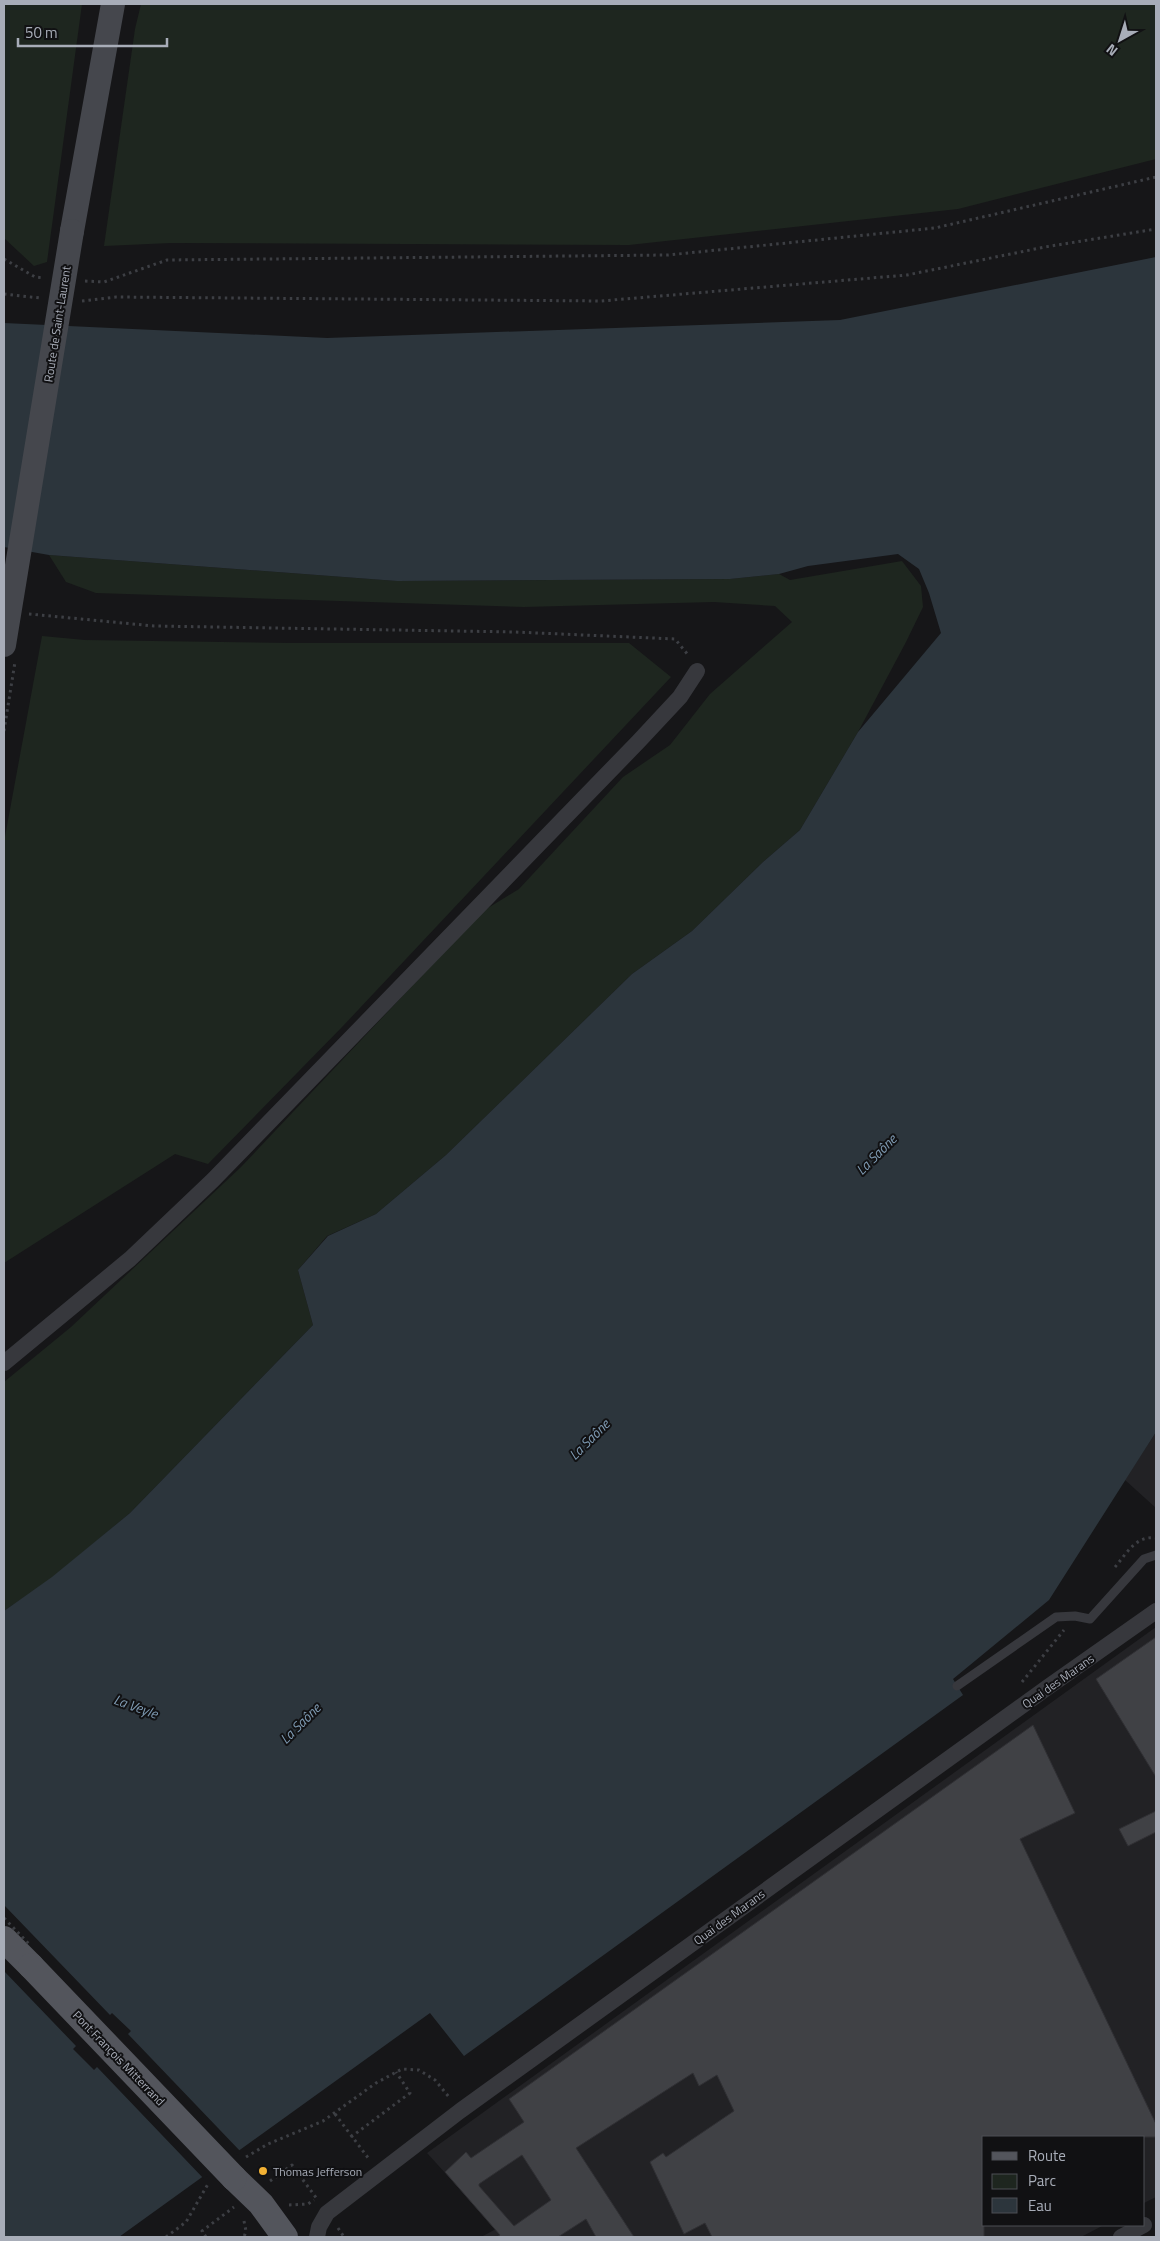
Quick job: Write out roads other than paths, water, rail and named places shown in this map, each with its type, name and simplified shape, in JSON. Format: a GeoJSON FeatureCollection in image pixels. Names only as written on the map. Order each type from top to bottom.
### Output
{"type":"FeatureCollection","features":[{"type":"Feature","properties":{"kind":"main road","name":"Route de Saint-Laurent"},"geometry":{"type":"LineString","coordinates":[[10,651],[72,231],[113,4]]}},
{"type":"Feature","properties":{"kind":"main road","name":"Pont François Mitterrand"},"geometry":{"type":"LineString","coordinates":[[4,1939],[228,2174]]}},
{"type":"Feature","properties":{"kind":"main road"},"geometry":{"type":"LineString","coordinates":[[228,2174],[270,2237]]}},
{"type":"Feature","properties":{"kind":"main road"},"geometry":{"type":"LineString","coordinates":[[228,2174],[261,2204],[285,2237]]}},
{"type":"Feature","properties":{"kind":"street"},"geometry":{"type":"LineString","coordinates":[[4,1363],[130,1259],[213,1180],[638,742],[680,697],[698,670]]}},
{"type":"Feature","properties":{"kind":"street","name":"Quai des Marans"},"geometry":{"type":"LineString","coordinates":[[317,2237],[319,2227],[327,2214],[460,2111],[1156,1611]]}},
{"type":"Feature","properties":{"kind":"street"},"geometry":{"type":"LineString","coordinates":[[1145,2224],[1156,2218]]}},
{"type":"Feature","properties":{"kind":"street"},"geometry":{"type":"LineString","coordinates":[[1122,2237],[1142,2226]]}},
{"type":"Feature","properties":{"kind":"lane"},"geometry":{"type":"LineString","coordinates":[[957,1686],[1056,1617],[1075,1616],[1090,1619],[1144,1559],[1156,1555]]}},
{"type":"Feature","properties":{"kind":"water"},"geometry":{"type":"Polygon","coordinates":[[[1156,257],[1156,1432],[1049,1600],[953,1679],[963,1695],[464,2056],[430,2013],[119,2237],[4,2237],[4,1611],[52,1577],[130,1513],[313,1325],[298,1270],[328,1236],[376,1214],[446,1155],[632,974],[692,931],[763,862],[800,830],[858,732],[941,633],[929,593],[919,569],[898,554],[808,566],[779,574],[730,579],[397,581],[49,555],[4,547],[4,323],[327,338],[840,320],[1156,257]]]}},
{"type":"Feature","properties":{"kind":"place","name":"Thomas Jefferson"},"geometry":{"type":"Point","coordinates":[263,2171]}},
{"type":"Feature","properties":{"kind":"water label","name":"La Saône"},"geometry":{"type":"Point","coordinates":[876,1154]}},
{"type":"Feature","properties":{"kind":"water label","name":"La Saône"},"geometry":{"type":"Point","coordinates":[589,1439]}},
{"type":"Feature","properties":{"kind":"water label","name":"La Veyle"},"geometry":{"type":"Point","coordinates":[136,1706]}},
{"type":"Feature","properties":{"kind":"water label","name":"La Saône"},"geometry":{"type":"Point","coordinates":[300,1723]}}]}
